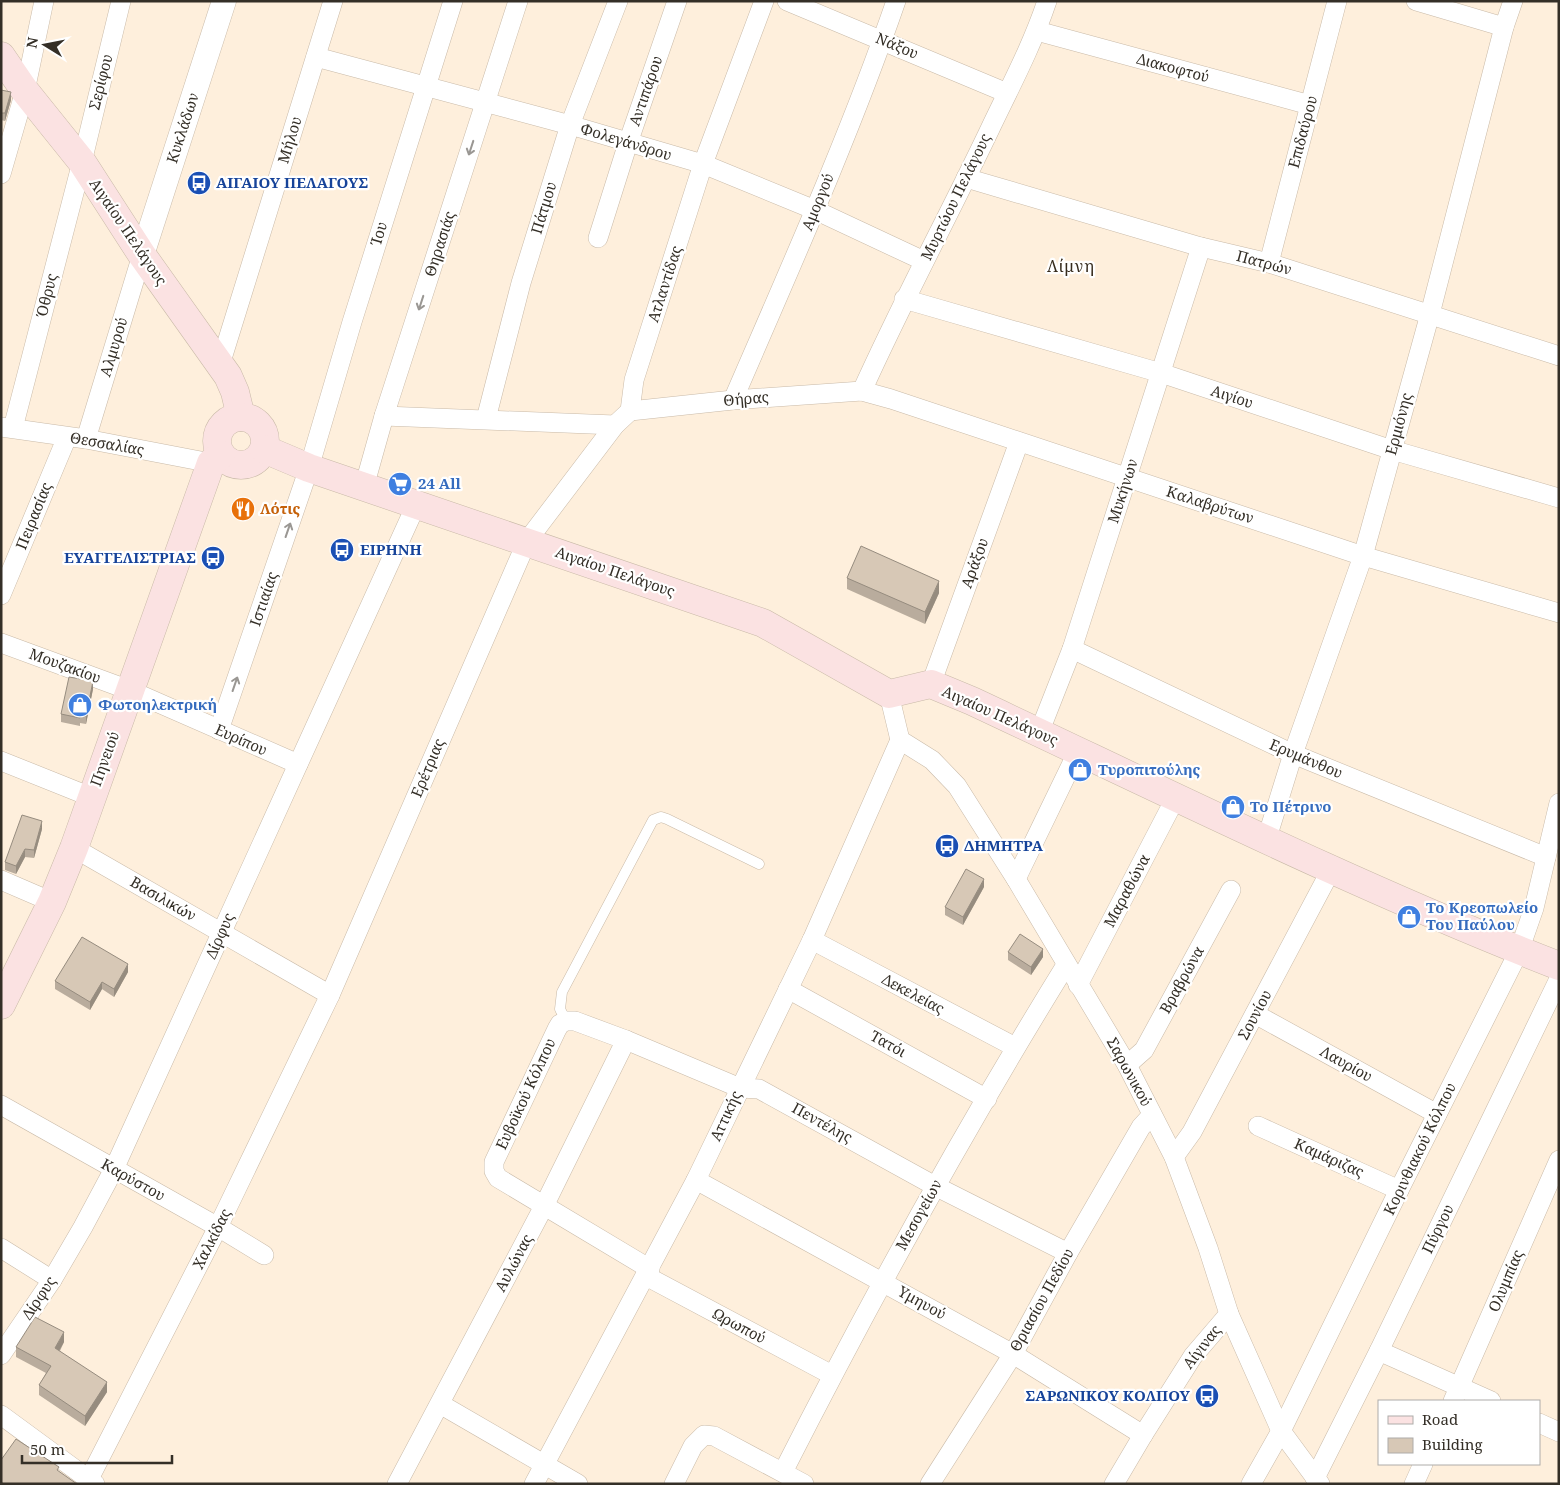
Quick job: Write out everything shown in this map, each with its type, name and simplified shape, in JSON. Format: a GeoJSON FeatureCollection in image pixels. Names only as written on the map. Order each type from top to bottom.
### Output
{"type":"FeatureCollection","features":[{"type":"Feature","properties":{"kind":"main road","name":"Αιγαίου Πελάγους"},"geometry":{"type":"LineString","coordinates":[[1,56],[25,91],[82,162],[142,256],[228,376],[235,392],[241,416]]}},
{"type":"Feature","properties":{"kind":"main road"},"geometry":{"type":"LineString","coordinates":[[216,459],[244,465],[256,460],[264,449],[265,436],[259,424],[254,420],[241,416]]}},
{"type":"Feature","properties":{"kind":"main road","name":"Πηνειού"},"geometry":{"type":"LineString","coordinates":[[1,1004],[52,902],[74,848],[130,690],[216,459],[218,433],[227,421],[241,416]]}},
{"type":"Feature","properties":{"kind":"main road","name":"Αιγαίου Πελάγους"},"geometry":{"type":"LineString","coordinates":[[264,449],[309,468],[763,623],[889,694],[930,684],[972,701],[1266,841],[1459,927],[1559,966]]}},
{"type":"Feature","properties":{"kind":"street"},"geometry":{"type":"LineString","coordinates":[[1,174],[25,91],[44,1]]}},
{"type":"Feature","properties":{"kind":"street","name":"Σερίφου"},"geometry":{"type":"LineString","coordinates":[[82,162],[121,1]]}},
{"type":"Feature","properties":{"kind":"street","name":"Κυκλάδων"},"geometry":{"type":"LineString","coordinates":[[142,256],[224,1]]}},
{"type":"Feature","properties":{"kind":"street","name":"Μήλου"},"geometry":{"type":"LineString","coordinates":[[220,365],[333,1]]}},
{"type":"Feature","properties":{"kind":"street","name":"Ίου"},"geometry":{"type":"LineString","coordinates":[[309,468],[352,322],[453,1]]}},
{"type":"Feature","properties":{"kind":"street","name":"Θηρασιάς"},"geometry":{"type":"LineString","coordinates":[[364,487],[384,416],[518,1]]}},
{"type":"Feature","properties":{"kind":"street","name":"Πάτμου"},"geometry":{"type":"LineString","coordinates":[[486,419],[521,283],[570,125],[618,1]]}},
{"type":"Feature","properties":{"kind":"street","name":"Αντιπάρου"},"geometry":{"type":"LineString","coordinates":[[598,238],[628,143],[677,1]]}},
{"type":"Feature","properties":{"kind":"street","name":"Ατλαντίδας"},"geometry":{"type":"LineString","coordinates":[[630,411],[634,380],[703,164],[764,1]]}},
{"type":"Feature","properties":{"kind":"street","name":"Νάξου"},"geometry":{"type":"LineString","coordinates":[[786,1],[1007,93]]}},
{"type":"Feature","properties":{"kind":"street","name":"Αμοργού"},"geometry":{"type":"LineString","coordinates":[[734,400],[815,210],[883,40],[896,1]]}},
{"type":"Feature","properties":{"kind":"street","name":"Μυρτώου Πελάγους"},"geometry":{"type":"LineString","coordinates":[[862,391],[904,299],[966,178],[1037,31],[1047,1]]}},
{"type":"Feature","properties":{"kind":"street","name":"Επιδαύρου"},"geometry":{"type":"LineString","coordinates":[[1268,263],[1337,1]]}},
{"type":"Feature","properties":{"kind":"street"},"geometry":{"type":"LineString","coordinates":[[1416,1],[1504,27]]}},
{"type":"Feature","properties":{"kind":"street","name":"Ερμιόνης"},"geometry":{"type":"LineString","coordinates":[[1266,841],[1292,754],[1363,556],[1430,314],[1504,27],[1513,1]]}},
{"type":"Feature","properties":{"kind":"street","name":"Διακοφτού"},"geometry":{"type":"LineString","coordinates":[[1037,31],[1310,105]]}},
{"type":"Feature","properties":{"kind":"street","name":"Φολεγάνδρου"},"geometry":{"type":"LineString","coordinates":[[316,57],[570,125],[703,164],[815,210],[924,261]]}},
{"type":"Feature","properties":{"kind":"street","name":"Όθρυς"},"geometry":{"type":"LineString","coordinates":[[7,428],[82,162]]}},
{"type":"Feature","properties":{"kind":"street","name":"Πατρών"},"geometry":{"type":"LineString","coordinates":[[966,178],[1201,247],[1268,263],[1559,356]]}},
{"type":"Feature","properties":{"kind":"street","name":"Μυκήνων"},"geometry":{"type":"LineString","coordinates":[[1039,733],[1072,649],[1201,247]]}},
{"type":"Feature","properties":{"kind":"street","name":"Αλμυρού"},"geometry":{"type":"LineString","coordinates":[[86,439],[142,256]]}},
{"type":"Feature","properties":{"kind":"street","name":"Αιγίου"},"geometry":{"type":"LineString","coordinates":[[904,299],[1161,373],[1392,450],[1559,498]]}},
{"type":"Feature","properties":{"kind":"street","name":"Θήρας"},"geometry":{"type":"LineString","coordinates":[[630,411],[734,400],[862,391]]}},
{"type":"Feature","properties":{"kind":"street","name":"Καλαβρύτων"},"geometry":{"type":"LineString","coordinates":[[862,391],[1363,556],[1559,613]]}},
{"type":"Feature","properties":{"kind":"street"},"geometry":{"type":"LineString","coordinates":[[526,541],[615,425],[630,411]]}},
{"type":"Feature","properties":{"kind":"street"},"geometry":{"type":"LineString","coordinates":[[384,416],[615,425]]}},
{"type":"Feature","properties":{"kind":"street","name":"Θεσσαλίας"},"geometry":{"type":"LineString","coordinates":[[7,428],[216,459]]}},
{"type":"Feature","properties":{"kind":"street","name":"Πειρασίας"},"geometry":{"type":"LineString","coordinates":[[2,592],[66,436]]}},
{"type":"Feature","properties":{"kind":"street","name":"Αράξου"},"geometry":{"type":"LineString","coordinates":[[930,684],[1019,442]]}},
{"type":"Feature","properties":{"kind":"street","name":"Ιστιαίας"},"geometry":{"type":"LineString","coordinates":[[219,730],[309,468]]}},
{"type":"Feature","properties":{"kind":"street","name":"Δίρφυς"},"geometry":{"type":"LineString","coordinates":[[1,1355],[52,1280],[83,1228],[114,1169],[416,505]]}},
{"type":"Feature","properties":{"kind":"street","name":"Ερέτριας"},"geometry":{"type":"LineString","coordinates":[[330,995],[526,541]]}},
{"type":"Feature","properties":{"kind":"street","name":"Μουζακίου"},"geometry":{"type":"LineString","coordinates":[[1,643],[130,690]]}},
{"type":"Feature","properties":{"kind":"street","name":"Ερυμάνθου"},"geometry":{"type":"LineString","coordinates":[[1072,649],[1292,754],[1546,857]]}},
{"type":"Feature","properties":{"kind":"street","name":"Ευρίπου"},"geometry":{"type":"LineString","coordinates":[[130,690],[298,764]]}},
{"type":"Feature","properties":{"kind":"street"},"geometry":{"type":"LineString","coordinates":[[889,694],[900,740]]}},
{"type":"Feature","properties":{"kind":"street","name":"Σαρωνικού"},"geometry":{"type":"LineString","coordinates":[[900,740],[932,760],[957,786],[1128,1065],[1174,1157],[1208,1248],[1229,1314],[1281,1431],[1317,1481]]}},
{"type":"Feature","properties":{"kind":"street","name":"Αττικής"},"geometry":{"type":"LineString","coordinates":[[534,1484],[696,1180],[812,940],[900,740]]}},
{"type":"Feature","properties":{"kind":"street"},"geometry":{"type":"LineString","coordinates":[[1016,880],[1078,751]]}},
{"type":"Feature","properties":{"kind":"street"},"geometry":{"type":"LineString","coordinates":[[1,761],[91,797]]}},
{"type":"Feature","properties":{"kind":"street","name":"Μαραθώνα"},"geometry":{"type":"LineString","coordinates":[[1078,985],[1176,797]]}},
{"type":"Feature","properties":{"kind":"street","name":"Κορινθιακού Κόλπου"},"geometry":{"type":"LineString","coordinates":[[1252,1484],[1281,1431],[1519,951],[1534,908],[1559,803]]}},
{"type":"Feature","properties":{"kind":"street","name":"Βασιλικών"},"geometry":{"type":"LineString","coordinates":[[74,848],[330,995]]}},
{"type":"Feature","properties":{"kind":"street","name":"Σουνίου"},"geometry":{"type":"LineString","coordinates":[[1174,1157],[1192,1132],[1331,870]]}},
{"type":"Feature","properties":{"kind":"street"},"geometry":{"type":"LineString","coordinates":[[1,880],[52,902]]}},
{"type":"Feature","properties":{"kind":"street","name":"Βραβρώνα"},"geometry":{"type":"LineString","coordinates":[[1128,1065],[1144,1050],[1231,890]]}},
{"type":"Feature","properties":{"kind":"street","name":"Δεκελείας"},"geometry":{"type":"LineString","coordinates":[[812,940],[1015,1047]]}},
{"type":"Feature","properties":{"kind":"street","name":"Μεσογείων"},"geometry":{"type":"LineString","coordinates":[[784,1472],[832,1375],[935,1186],[987,1099],[1015,1047],[1066,965]]}},
{"type":"Feature","properties":{"kind":"street","name":"Πύργου"},"geometry":{"type":"LineString","coordinates":[[1317,1481],[1559,979]]}},
{"type":"Feature","properties":{"kind":"street","name":"Τατόι"},"geometry":{"type":"LineString","coordinates":[[788,989],[987,1099]]}},
{"type":"Feature","properties":{"kind":"street","name":"Χαλκίδας"},"geometry":{"type":"LineString","coordinates":[[92,1482],[218,1228],[330,995]]}},
{"type":"Feature","properties":{"kind":"street","name":"Λαυρίου"},"geometry":{"type":"LineString","coordinates":[[1255,1014],[1437,1114]]}},
{"type":"Feature","properties":{"kind":"street","name":"Πεντέλης"},"geometry":{"type":"LineString","coordinates":[[566,1021],[575,1021],[626,1040],[740,1088],[759,1089],[935,1186],[1068,1254]]}},
{"type":"Feature","properties":{"kind":"street","name":"Ευβοϊκού Κόλπου"},"geometry":{"type":"LineString","coordinates":[[494,1171],[494,1162],[549,1046],[560,1024],[566,1021]]}},
{"type":"Feature","properties":{"kind":"street","name":"Αυλώνας"},"geometry":{"type":"LineString","coordinates":[[397,1484],[544,1206],[626,1040]]}},
{"type":"Feature","properties":{"kind":"street","name":"Καρύστου"},"geometry":{"type":"LineString","coordinates":[[1,1105],[264,1255]]}},
{"type":"Feature","properties":{"kind":"street","name":"Θριασίου Πεδίου"},"geometry":{"type":"LineString","coordinates":[[930,1484],[1013,1354],[1141,1127],[1152,1115]]}},
{"type":"Feature","properties":{"kind":"street","name":"Καμάριζας"},"geometry":{"type":"LineString","coordinates":[[1258,1126],[1399,1190]]}},
{"type":"Feature","properties":{"kind":"street","name":"Ολυμπίας"},"geometry":{"type":"LineString","coordinates":[[1457,1394],[1557,1168]]}},
{"type":"Feature","properties":{"kind":"street","name":"Ωρωπού"},"geometry":{"type":"LineString","coordinates":[[494,1171],[498,1178],[648,1272],[832,1375]]}},
{"type":"Feature","properties":{"kind":"street","name":"Υμηυού"},"geometry":{"type":"LineString","coordinates":[[696,1180],[1013,1354],[1143,1435]]}},
{"type":"Feature","properties":{"kind":"street"},"geometry":{"type":"LineString","coordinates":[[1,1248],[52,1280]]}},
{"type":"Feature","properties":{"kind":"street","name":"Αίγινας"},"geometry":{"type":"LineString","coordinates":[[1114,1484],[1193,1356],[1229,1314]]}},
{"type":"Feature","properties":{"kind":"street"},"geometry":{"type":"LineString","coordinates":[[1379,1351],[1457,1394],[1486,1400]]}},
{"type":"Feature","properties":{"kind":"street"},"geometry":{"type":"LineString","coordinates":[[440,1404],[578,1484]]}},
{"type":"Feature","properties":{"kind":"street"},"geometry":{"type":"LineString","coordinates":[[1,1415],[92,1482]]}},
{"type":"Feature","properties":{"kind":"street"},"geometry":{"type":"LineString","coordinates":[[1540,1423],[1559,1432]]}},
{"type":"Feature","properties":{"kind":"street"},"geometry":{"type":"LineString","coordinates":[[674,1484],[693,1446],[704,1434],[714,1436],[804,1484]]}},
{"type":"Feature","properties":{"kind":"street"},"geometry":{"type":"LineString","coordinates":[[1414,1484],[1423,1465]]}},
{"type":"Feature","properties":{"kind":"lane"},"geometry":{"type":"LineString","coordinates":[[566,1021],[560,1009],[562,992],[653,820],[661,817],[667,819],[759,864]]}},
{"type":"Feature","properties":{"kind":"building"},"geometry":{"type":"Polygon","coordinates":[[[1,90],[11,92],[5,113],[1,113],[1,90]]]}},
{"type":"Feature","properties":{"kind":"building"},"geometry":{"type":"Polygon","coordinates":[[[861,546],[939,581],[925,612],[847,578],[861,546]]]}},
{"type":"Feature","properties":{"kind":"building"},"geometry":{"type":"Polygon","coordinates":[[[69,677],[93,681],[86,716],[80,715],[80,718],[61,714],[69,677]]]}},
{"type":"Feature","properties":{"kind":"building"},"geometry":{"type":"Polygon","coordinates":[[[22,815],[42,821],[34,850],[25,849],[16,866],[5,862],[22,815]]]}},
{"type":"Feature","properties":{"kind":"building"},"geometry":{"type":"Polygon","coordinates":[[[966,869],[984,879],[963,917],[945,907],[966,869]]]}},
{"type":"Feature","properties":{"kind":"building"},"geometry":{"type":"Polygon","coordinates":[[[1020,934],[1043,949],[1031,967],[1008,952],[1020,934]]]}},
{"type":"Feature","properties":{"kind":"building"},"geometry":{"type":"Polygon","coordinates":[[[82,937],[128,964],[114,989],[102,982],[90,1002],[55,981],[82,937]]]}},
{"type":"Feature","properties":{"kind":"building"},"geometry":{"type":"Polygon","coordinates":[[[35,1317],[64,1332],[55,1348],[107,1382],[85,1416],[39,1385],[51,1366],[16,1347],[35,1317]]]}},
{"type":"Feature","properties":{"kind":"building"},"geometry":{"type":"Polygon","coordinates":[[[16,1439],[59,1467],[57,1470],[77,1484],[4,1484],[1,1482],[1,1460],[16,1439]]]}},
{"type":"Feature","properties":{"kind":"place","name":"ΑΙΓΑΙΟΥ ΠΕΛΑΓΟΥΣ"},"geometry":{"type":"Point","coordinates":[199,183]}},
{"type":"Feature","properties":{"kind":"place","name":"24 All"},"geometry":{"type":"Point","coordinates":[400,484]}},
{"type":"Feature","properties":{"kind":"place","name":"Λότις"},"geometry":{"type":"Point","coordinates":[243,509]}},
{"type":"Feature","properties":{"kind":"place","name":"ΕΙΡΗΝΗ"},"geometry":{"type":"Point","coordinates":[342,550]}},
{"type":"Feature","properties":{"kind":"place","name":"ΕΥΑΓΓΕΛΙΣΤΡΙΑΣ"},"geometry":{"type":"Point","coordinates":[213,558]}},
{"type":"Feature","properties":{"kind":"place","name":"Φωτοηλεκτρική"},"geometry":{"type":"Point","coordinates":[80,705]}},
{"type":"Feature","properties":{"kind":"place","name":"Τυροπιτούλης"},"geometry":{"type":"Point","coordinates":[1080,770]}},
{"type":"Feature","properties":{"kind":"place","name":"Το Πέτρινο"},"geometry":{"type":"Point","coordinates":[1233,807]}},
{"type":"Feature","properties":{"kind":"place","name":"ΔΗΜΗΤΡΑ"},"geometry":{"type":"Point","coordinates":[947,846]}},
{"type":"Feature","properties":{"kind":"place","name":"Το Κρεοπωλείο Του Παύλου"},"geometry":{"type":"Point","coordinates":[1409,917]}},
{"type":"Feature","properties":{"kind":"place","name":"ΣΑΡΩΝΙΚΟΥ ΚΟΛΠΟΥ"},"geometry":{"type":"Point","coordinates":[1207,1396]}},
{"type":"Feature","properties":{"kind":"district","name":"Λίμνη"},"geometry":{"type":"Point","coordinates":[1071,266]}}]}
